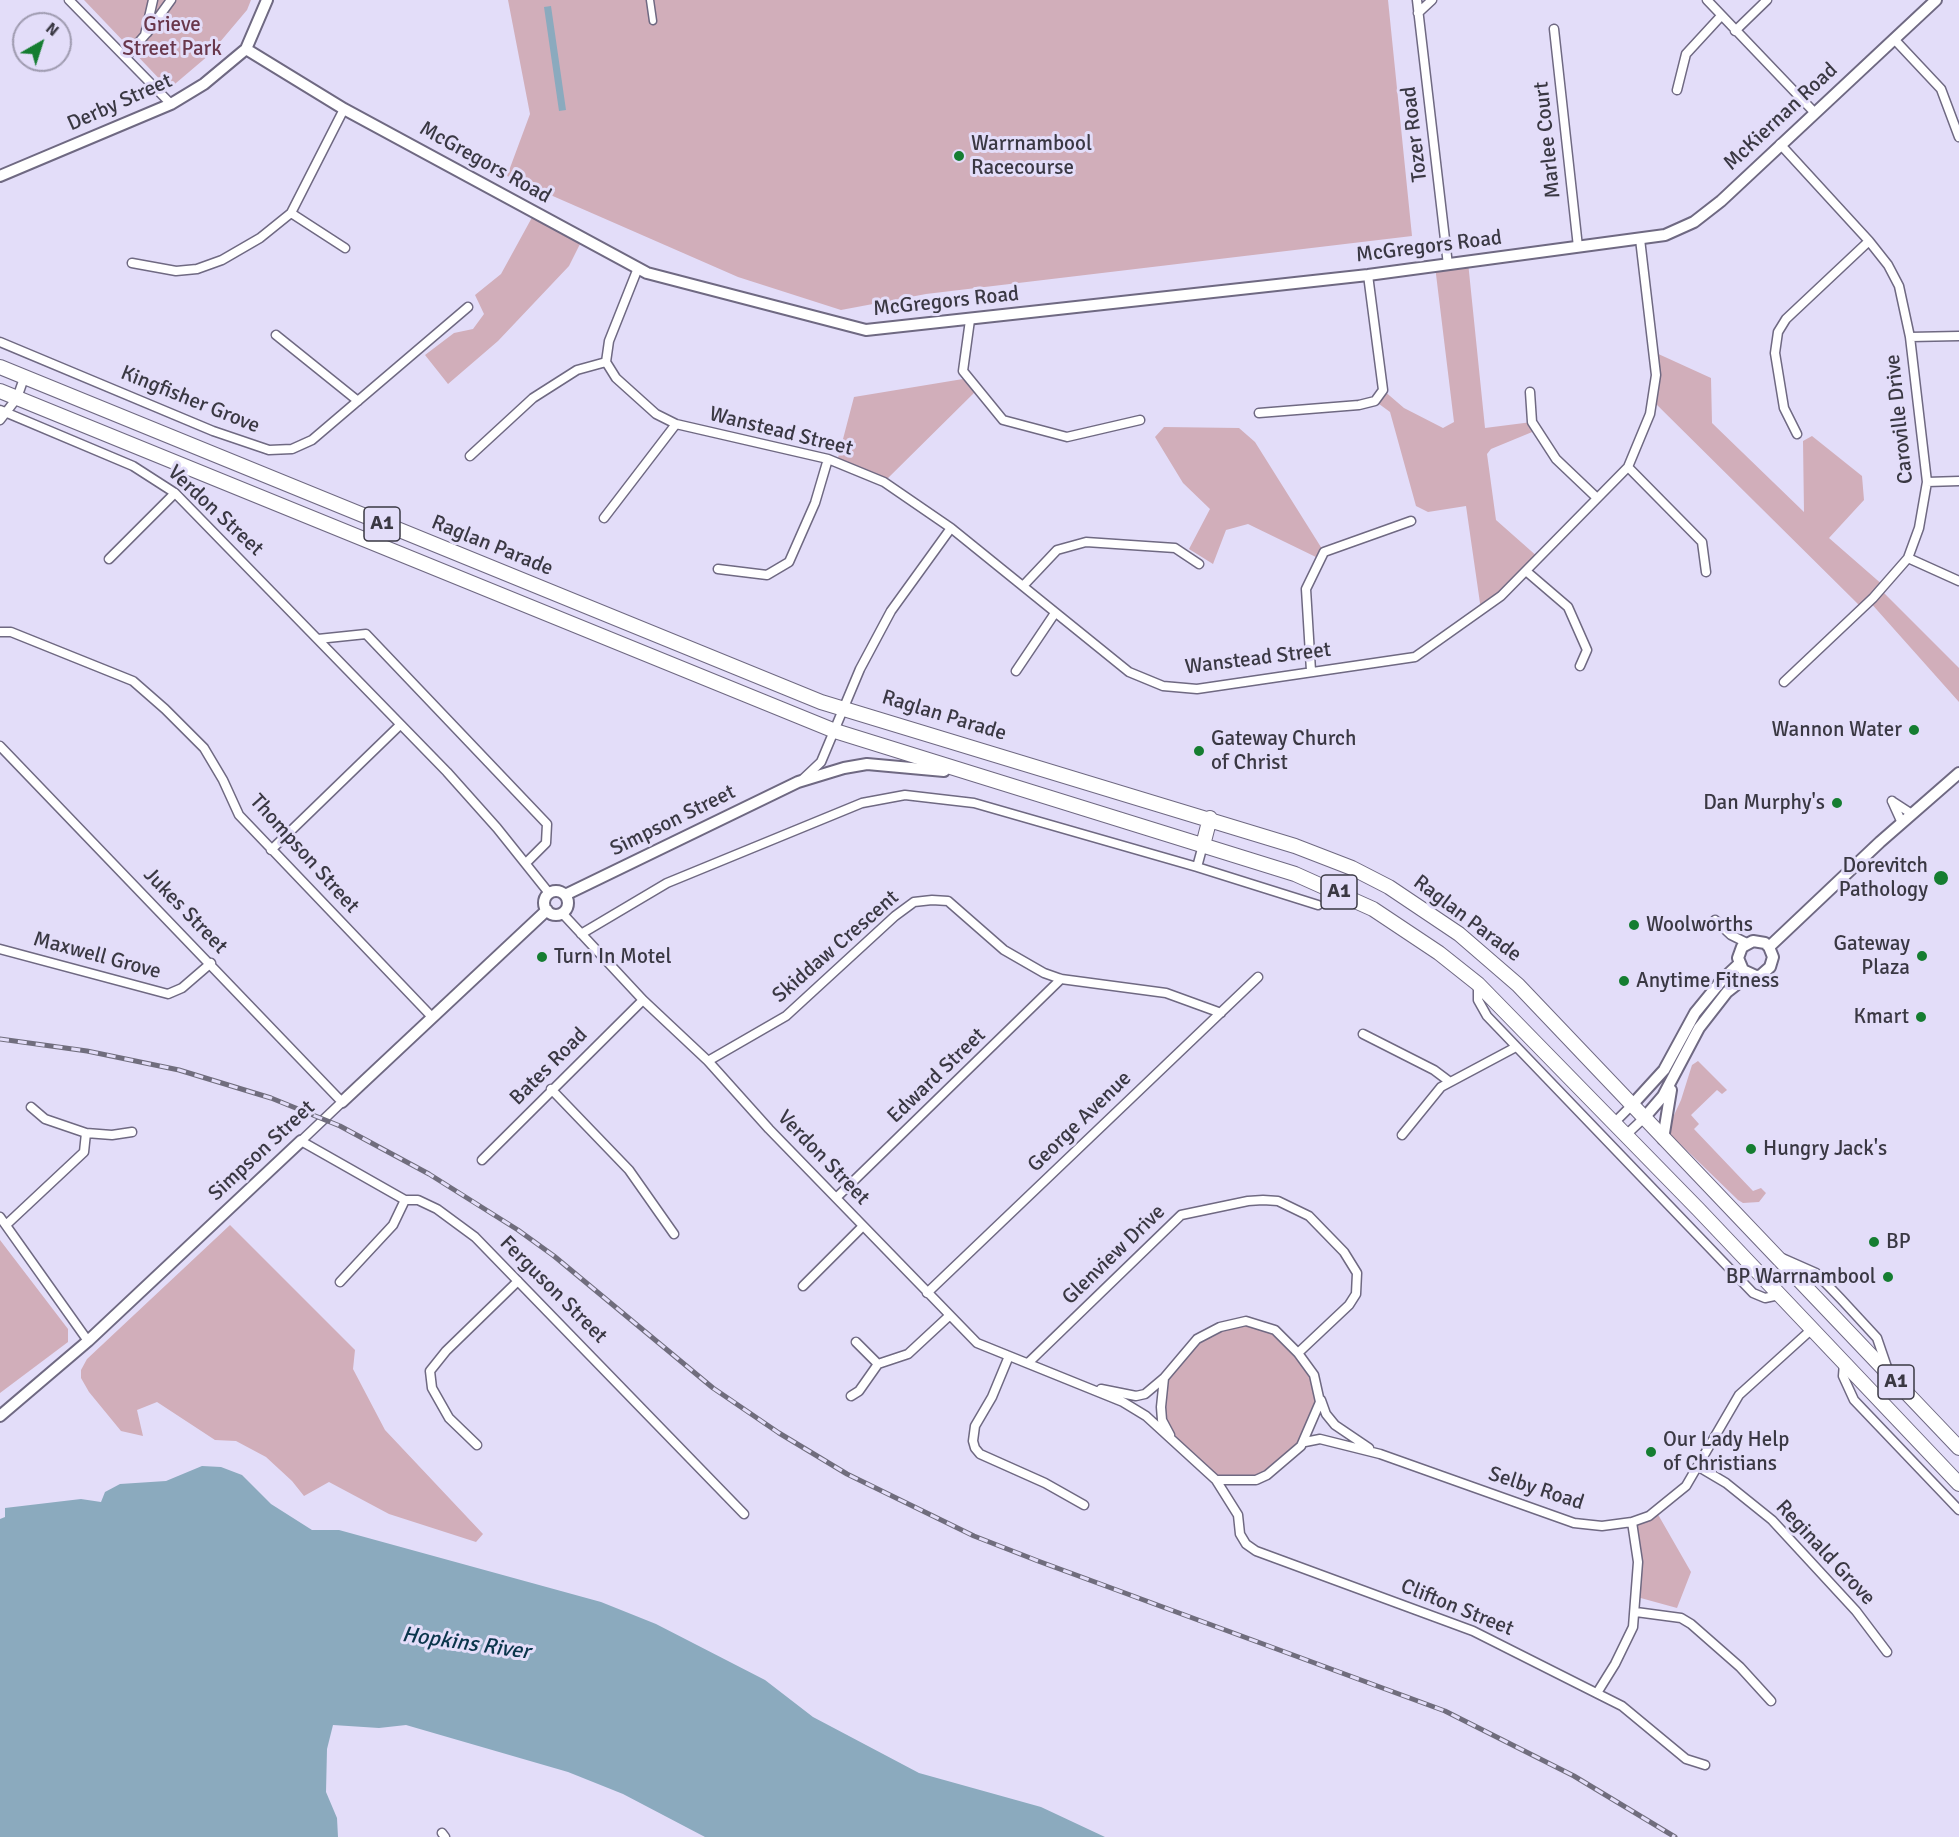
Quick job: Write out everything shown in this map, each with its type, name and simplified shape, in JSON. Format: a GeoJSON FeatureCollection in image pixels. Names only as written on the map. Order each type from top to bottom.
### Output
{"type":"FeatureCollection","features":[{"type":"Feature","properties":{"kind":"highway","name":"Raglan Parade"},"geometry":{"type":"LineString","coordinates":[[0,367],[765,680],[846,708],[1210,818],[1324,856],[1389,887],[1425,909],[1490,958],[1959,1448]]}},
{"type":"Feature","properties":{"kind":"highway","name":"Raglan Parade"},"geometry":{"type":"LineString","coordinates":[[0,391],[835,731],[994,783],[1295,874],[1363,904],[1439,953],[1478,984],[1626,1135],[1959,1484]]}},
{"type":"Feature","properties":{"kind":"highway"},"geometry":{"type":"LineString","coordinates":[[1203,845],[1210,818]]}},
{"type":"Feature","properties":{"kind":"street"},"geometry":{"type":"LineString","coordinates":[[69,0],[171,104]]}},
{"type":"Feature","properties":{"kind":"street"},"geometry":{"type":"LineString","coordinates":[[145,35],[153,0]]}},
{"type":"Feature","properties":{"kind":"street"},"geometry":{"type":"LineString","coordinates":[[126,57],[171,0]]}},
{"type":"Feature","properties":{"kind":"street"},"geometry":{"type":"LineString","coordinates":[[246,49],[267,0]]}},
{"type":"Feature","properties":{"kind":"street"},"geometry":{"type":"LineString","coordinates":[[650,0],[653,21]]}},
{"type":"Feature","properties":{"kind":"street","name":"Tozer Road"},"geometry":{"type":"LineString","coordinates":[[1417,0],[1448,265]]}},
{"type":"Feature","properties":{"kind":"street"},"geometry":{"type":"LineString","coordinates":[[1418,12],[1432,0]]}},
{"type":"Feature","properties":{"kind":"street"},"geometry":{"type":"LineString","coordinates":[[1707,0],[1815,112]]}},
{"type":"Feature","properties":{"kind":"street"},"geometry":{"type":"LineString","coordinates":[[1735,31],[1767,0]]}},
{"type":"Feature","properties":{"kind":"street","name":"McKiernan Road"},"geometry":{"type":"LineString","coordinates":[[1640,239],[1665,235],[1694,222],[1720,201],[1936,0]]}},
{"type":"Feature","properties":{"kind":"street"},"geometry":{"type":"LineString","coordinates":[[1677,90],[1686,54],[1721,16]]}},
{"type":"Feature","properties":{"kind":"street","name":"Marlee Court"},"geometry":{"type":"LineString","coordinates":[[1554,29],[1578,247]]}},
{"type":"Feature","properties":{"kind":"street"},"geometry":{"type":"LineString","coordinates":[[1894,39],[1941,89],[1959,137]]}},
{"type":"Feature","properties":{"kind":"street","name":"Derby Street"},"geometry":{"type":"LineString","coordinates":[[0,176],[171,104],[204,84],[246,49]]}},
{"type":"Feature","properties":{"kind":"street","name":"McGregors Road"},"geometry":{"type":"LineString","coordinates":[[246,49],[344,109],[647,273],[866,330],[1368,275],[1640,239]]}},
{"type":"Feature","properties":{"kind":"street"},"geometry":{"type":"LineString","coordinates":[[132,263],[176,271],[212,265],[237,253],[291,213],[344,109]]}},
{"type":"Feature","properties":{"kind":"street","name":"Caroville Drive"},"geometry":{"type":"LineString","coordinates":[[1780,144],[1869,241],[1888,265],[1899,286],[1910,337],[1927,482],[1919,528],[1908,558],[1880,590],[1784,682]]}},
{"type":"Feature","properties":{"kind":"street"},"geometry":{"type":"LineString","coordinates":[[291,213],[345,248]]}},
{"type":"Feature","properties":{"kind":"street","name":"Wanstead Street"},"geometry":{"type":"LineString","coordinates":[[606,362],[624,386],[656,414],[676,424],[828,459],[884,482],[951,528],[1129,672],[1164,686],[1197,689],[1414,657],[1502,596],[1628,467],[1650,414],[1656,375],[1640,239]]}},
{"type":"Feature","properties":{"kind":"street"},"geometry":{"type":"LineString","coordinates":[[1797,434],[1784,408],[1775,353],[1778,332],[1786,319],[1869,241]]}},
{"type":"Feature","properties":{"kind":"street"},"geometry":{"type":"LineString","coordinates":[[470,456],[533,398],[577,370],[606,362],[609,341],[638,268]]}},
{"type":"Feature","properties":{"kind":"street"},"geometry":{"type":"LineString","coordinates":[[1259,412],[1359,405],[1375,401],[1383,390],[1368,275]]}},
{"type":"Feature","properties":{"kind":"street","name":"Kingfisher Grove"},"geometry":{"type":"LineString","coordinates":[[0,342],[213,431],[269,450],[292,449],[312,440],[468,307]]}},
{"type":"Feature","properties":{"kind":"street"},"geometry":{"type":"LineString","coordinates":[[970,320],[963,371],[1003,420],[1067,437],[1140,420]]}},
{"type":"Feature","properties":{"kind":"street"},"geometry":{"type":"LineString","coordinates":[[276,335],[358,401]]}},
{"type":"Feature","properties":{"kind":"street"},"geometry":{"type":"LineString","coordinates":[[1910,337],[1959,336]]}},
{"type":"Feature","properties":{"kind":"street"},"geometry":{"type":"LineString","coordinates":[[0,420],[3,412],[16,398],[24,378]]}},
{"type":"Feature","properties":{"kind":"street"},"geometry":{"type":"LineString","coordinates":[[1530,392],[1530,419],[1556,459],[1597,498]]}},
{"type":"Feature","properties":{"kind":"street","name":"Verdon Street"},"geometry":{"type":"LineString","coordinates":[[3,412],[133,466],[176,493],[447,772],[549,893]]}},
{"type":"Feature","properties":{"kind":"street"},"geometry":{"type":"LineString","coordinates":[[604,518],[676,424]]}},
{"type":"Feature","properties":{"kind":"street"},"geometry":{"type":"LineString","coordinates":[[718,569],[767,575],[789,562],[815,503],[828,459]]}},
{"type":"Feature","properties":{"kind":"street"},"geometry":{"type":"LineString","coordinates":[[1628,467],[1701,542],[1706,572]]}},
{"type":"Feature","properties":{"kind":"street"},"geometry":{"type":"LineString","coordinates":[[1927,482],[1959,481]]}},
{"type":"Feature","properties":{"kind":"street"},"geometry":{"type":"LineString","coordinates":[[109,559],[176,493]]}},
{"type":"Feature","properties":{"kind":"street"},"geometry":{"type":"LineString","coordinates":[[1311,671],[1306,589],[1324,552],[1411,521]]}},
{"type":"Feature","properties":{"kind":"street","name":"Simpson Street"},"geometry":{"type":"LineString","coordinates":[[565,895],[798,782],[810,774],[821,762],[846,708],[860,669],[891,611],[951,528]]}},
{"type":"Feature","properties":{"kind":"street"},"geometry":{"type":"LineString","coordinates":[[1023,586],[1057,550],[1086,542],[1175,548],[1199,564]]}},
{"type":"Feature","properties":{"kind":"street"},"geometry":{"type":"LineString","coordinates":[[1908,558],[1959,581]]}},
{"type":"Feature","properties":{"kind":"street"},"geometry":{"type":"LineString","coordinates":[[1526,571],[1568,607],[1587,650],[1580,666]]}},
{"type":"Feature","properties":{"kind":"street"},"geometry":{"type":"LineString","coordinates":[[1016,671],[1055,613]]}},
{"type":"Feature","properties":{"kind":"street","name":"Thompson Street"},"geometry":{"type":"LineString","coordinates":[[0,632],[11,632],[140,686],[204,748],[223,780],[239,815],[432,1017]]}},
{"type":"Feature","properties":{"kind":"street"},"geometry":{"type":"LineString","coordinates":[[318,639],[366,634],[547,824],[546,843],[526,863]]}},
{"type":"Feature","properties":{"kind":"street"},"geometry":{"type":"LineString","coordinates":[[271,850],[400,725]]}},
{"type":"Feature","properties":{"kind":"street","name":"Jukes Street"},"geometry":{"type":"LineString","coordinates":[[0,746],[211,963],[342,1102]]}},
{"type":"Feature","properties":{"kind":"street","name":"Simpson Street"},"geometry":{"type":"LineString","coordinates":[[798,782],[844,768],[891,764],[934,768],[994,783]]}},
{"type":"Feature","properties":{"kind":"street"},"geometry":{"type":"LineString","coordinates":[[1769,947],[1959,773]]}},
{"type":"Feature","properties":{"kind":"street"},"geometry":{"type":"LineString","coordinates":[[581,934],[667,883],[862,803],[905,795],[974,803],[1197,867],[1318,905]]}},
{"type":"Feature","properties":{"kind":"street"},"geometry":{"type":"LineString","coordinates":[[1902,823],[1892,801],[1912,814]]}},
{"type":"Feature","properties":{"kind":"street"},"geometry":{"type":"LineString","coordinates":[[1197,867],[1203,845]]}},
{"type":"Feature","properties":{"kind":"street"},"geometry":{"type":"LineString","coordinates":[[559,891],[565,895],[568,905],[562,913],[553,914],[547,910],[544,903],[549,893],[559,891]]}},
{"type":"Feature","properties":{"kind":"street","name":"Skiddaw Crescent"},"geometry":{"type":"LineString","coordinates":[[708,1061],[786,1016],[895,916],[914,902],[932,900],[948,902],[1021,962],[1061,979],[1150,990],[1183,998],[1221,1013]]}},
{"type":"Feature","properties":{"kind":"street","name":"Simpson Street"},"geometry":{"type":"LineString","coordinates":[[0,1416],[88,1341],[547,910]]}},
{"type":"Feature","properties":{"kind":"street","name":"Verdon Street"},"geometry":{"type":"LineString","coordinates":[[562,913],[643,1000],[708,1061],[836,1198],[977,1343],[1139,1411],[1170,1435]]}},
{"type":"Feature","properties":{"kind":"street"},"geometry":{"type":"LineString","coordinates":[[1626,1135],[1644,1118],[1674,1078],[1699,1028],[1727,992],[1770,968],[1773,957],[1769,947],[1759,941],[1747,943],[1731,935],[1715,920]]}},
{"type":"Feature","properties":{"kind":"street"},"geometry":{"type":"LineString","coordinates":[[1731,935],[1739,952],[1739,964],[1743,970],[1755,976]]}},
{"type":"Feature","properties":{"kind":"street"},"geometry":{"type":"LineString","coordinates":[[1739,952],[1747,943]]}},
{"type":"Feature","properties":{"kind":"street","name":"Maxwell Grove"},"geometry":{"type":"LineString","coordinates":[[0,949],[80,973],[168,994],[182,988],[211,963]]}},
{"type":"Feature","properties":{"kind":"street"},"geometry":{"type":"LineString","coordinates":[[1614,1123],[1664,1070],[1695,1013],[1722,980],[1739,964]]}},
{"type":"Feature","properties":{"kind":"street","name":"George Avenue"},"geometry":{"type":"LineString","coordinates":[[927,1293],[1258,977]]}},
{"type":"Feature","properties":{"kind":"street","name":"Edward Street"},"geometry":{"type":"LineString","coordinates":[[836,1198],[1061,979]]}},
{"type":"Feature","properties":{"kind":"street"},"geometry":{"type":"LineString","coordinates":[[1478,984],[1478,1000],[1482,1009],[1753,1293],[1765,1298],[1779,1295]]}},
{"type":"Feature","properties":{"kind":"street","name":"Bates Road"},"geometry":{"type":"LineString","coordinates":[[482,1160],[643,1000]]}},
{"type":"Feature","properties":{"kind":"street"},"geometry":{"type":"LineString","coordinates":[[1363,1034],[1434,1070],[1450,1082]]}},
{"type":"Feature","properties":{"kind":"street"},"geometry":{"type":"LineString","coordinates":[[1402,1135],[1434,1095],[1450,1082],[1516,1047]]}},
{"type":"Feature","properties":{"kind":"street"},"geometry":{"type":"LineString","coordinates":[[1663,1139],[1665,1113],[1674,1078]]}},
{"type":"Feature","properties":{"kind":"street"},"geometry":{"type":"LineString","coordinates":[[551,1089],[629,1170],[674,1234]]}},
{"type":"Feature","properties":{"kind":"street"},"geometry":{"type":"LineString","coordinates":[[31,1107],[45,1119],[86,1133],[112,1135],[132,1132]]}},
{"type":"Feature","properties":{"kind":"street"},"geometry":{"type":"LineString","coordinates":[[6,1225],[84,1152],[86,1133]]}},
{"type":"Feature","properties":{"kind":"street","name":"Ferguson Street"},"geometry":{"type":"LineString","coordinates":[[301,1141],[405,1200],[418,1200],[461,1226],[518,1281],[744,1514]]}},
{"type":"Feature","properties":{"kind":"street"},"geometry":{"type":"LineString","coordinates":[[340,1282],[393,1225],[405,1200]]}},
{"type":"Feature","properties":{"kind":"street","name":"Glenview Drive"},"geometry":{"type":"LineString","coordinates":[[1028,1363],[1181,1215],[1263,1200],[1278,1201],[1309,1216],[1354,1263],[1357,1273],[1356,1294],[1349,1305],[1298,1353]]}},
{"type":"Feature","properties":{"kind":"street"},"geometry":{"type":"LineString","coordinates":[[0,1217],[88,1341]]}},
{"type":"Feature","properties":{"kind":"street"},"geometry":{"type":"LineString","coordinates":[[803,1286],[863,1226]]}},
{"type":"Feature","properties":{"kind":"street"},"geometry":{"type":"LineString","coordinates":[[477,1444],[449,1418],[432,1388],[430,1371],[446,1351],[518,1281]]}},
{"type":"Feature","properties":{"kind":"street"},"geometry":{"type":"LineString","coordinates":[[851,1396],[859,1391],[878,1364],[908,1354],[949,1316]]}},
{"type":"Feature","properties":{"kind":"street"},"geometry":{"type":"LineString","coordinates":[[1246,1321],[1275,1330],[1298,1353],[1314,1375],[1320,1402],[1305,1442],[1278,1467],[1256,1480],[1216,1480],[1186,1454],[1170,1435],[1162,1420],[1164,1378],[1197,1339],[1220,1327],[1246,1321]]}},
{"type":"Feature","properties":{"kind":"street","name":"Selby Road"},"geometry":{"type":"LineString","coordinates":[[1305,1442],[1320,1439],[1380,1454],[1574,1523],[1602,1526],[1632,1522],[1649,1516],[1667,1504],[1686,1486],[1740,1395],[1812,1329]]}},
{"type":"Feature","properties":{"kind":"street"},"geometry":{"type":"LineString","coordinates":[[856,1342],[878,1364]]}},
{"type":"Feature","properties":{"kind":"street"},"geometry":{"type":"LineString","coordinates":[[1009,1356],[992,1397],[975,1426],[973,1441],[975,1448],[980,1454],[1045,1483],[1084,1505]]}},
{"type":"Feature","properties":{"kind":"street"},"geometry":{"type":"LineString","coordinates":[[1844,1363],[1845,1384],[1854,1400],[1959,1510]]}},
{"type":"Feature","properties":{"kind":"street","name":"Verdon Street"},"geometry":{"type":"LineString","coordinates":[[1086,1387],[1136,1396],[1145,1394],[1164,1378]]}},
{"type":"Feature","properties":{"kind":"street","name":"Selby Road"},"geometry":{"type":"LineString","coordinates":[[1319,1395],[1326,1414],[1335,1425],[1351,1438],[1380,1454]]}},
{"type":"Feature","properties":{"kind":"street","name":"Reginald Grove"},"geometry":{"type":"LineString","coordinates":[[1699,1467],[1726,1483],[1772,1520],[1849,1603],[1887,1652]]}},
{"type":"Feature","properties":{"kind":"street","name":"Clifton Street"},"geometry":{"type":"LineString","coordinates":[[1216,1480],[1238,1515],[1240,1534],[1246,1544],[1256,1551],[1473,1631],[1622,1706],[1686,1760],[1705,1765]]}},
{"type":"Feature","properties":{"kind":"street"},"geometry":{"type":"LineString","coordinates":[[1597,1693],[1615,1664],[1633,1627],[1636,1612],[1638,1562],[1632,1522]]}},
{"type":"Feature","properties":{"kind":"street"},"geometry":{"type":"LineString","coordinates":[[1636,1612],[1681,1618],[1691,1624],[1740,1667],[1771,1701]]}},
{"type":"Feature","properties":{"kind":"green space","name":"Grieve Street Park"},"geometry":{"type":"Polygon","coordinates":[[[84,0],[251,0],[247,10],[209,55],[169,89],[84,0]]]}},
{"type":"Feature","properties":{"kind":"green space","name":"Warrnambool Racecourse"},"geometry":{"type":"Polygon","coordinates":[[[508,0],[1388,0],[1412,236],[926,294],[841,310],[738,277],[507,176],[530,114],[508,0]]]}},
{"type":"Feature","properties":{"kind":"green space"},"geometry":{"type":"Polygon","coordinates":[[[535,212],[583,238],[569,266],[498,341],[448,384],[425,355],[454,333],[473,329],[484,314],[475,295],[501,274],[535,212]]]}},
{"type":"Feature","properties":{"kind":"green space"},"geometry":{"type":"Polygon","coordinates":[[[1468,262],[1485,428],[1532,422],[1537,430],[1491,449],[1487,454],[1496,520],[1539,558],[1481,610],[1466,506],[1428,512],[1416,506],[1390,412],[1375,401],[1383,390],[1404,408],[1443,428],[1454,422],[1435,266],[1468,262]]]}},
{"type":"Feature","properties":{"kind":"green space"},"geometry":{"type":"Polygon","coordinates":[[[1654,352],[1711,378],[1712,423],[1804,512],[1803,441],[1812,436],[1862,476],[1864,500],[1829,538],[1884,586],[1881,590],[1959,668],[1959,702],[1869,601],[1862,608],[1652,400],[1654,352]]]}},
{"type":"Feature","properties":{"kind":"green space"},"geometry":{"type":"Polygon","coordinates":[[[969,378],[978,389],[884,482],[837,462],[854,397],[969,378]]]}},
{"type":"Feature","properties":{"kind":"green space"},"geometry":{"type":"Polygon","coordinates":[[[1164,427],[1239,428],[1255,442],[1324,552],[1320,559],[1248,524],[1226,530],[1213,564],[1189,549],[1210,509],[1183,483],[1155,437],[1164,427]]]}},
{"type":"Feature","properties":{"kind":"green space"},"geometry":{"type":"Polygon","coordinates":[[[1698,1061],[1727,1090],[1722,1094],[1717,1090],[1691,1115],[1699,1124],[1694,1129],[1753,1191],[1761,1188],[1766,1193],[1759,1202],[1743,1203],[1738,1200],[1670,1134],[1669,1126],[1681,1100],[1692,1065],[1698,1061]]]}},
{"type":"Feature","properties":{"kind":"green space"},"geometry":{"type":"Polygon","coordinates":[[[230,1225],[355,1350],[353,1369],[385,1430],[483,1534],[476,1542],[389,1514],[329,1482],[304,1496],[292,1481],[266,1457],[236,1441],[215,1440],[157,1402],[137,1410],[143,1436],[121,1431],[89,1392],[81,1378],[81,1370],[87,1359],[230,1225]]]}},
{"type":"Feature","properties":{"kind":"green space"},"geometry":{"type":"Polygon","coordinates":[[[0,1240],[68,1329],[68,1342],[0,1393],[0,1240]]]}},
{"type":"Feature","properties":{"kind":"green space"},"geometry":{"type":"Polygon","coordinates":[[[1246,1321],[1275,1330],[1314,1375],[1320,1402],[1305,1442],[1267,1475],[1216,1480],[1170,1435],[1161,1407],[1162,1386],[1197,1339],[1246,1321]]]}},
{"type":"Feature","properties":{"kind":"green space"},"geometry":{"type":"Polygon","coordinates":[[[1656,1511],[1691,1572],[1677,1608],[1637,1597],[1632,1522],[1656,1511]]]}},
{"type":"Feature","properties":{"kind":"water"},"geometry":{"type":"Polygon","coordinates":[[[551,6],[566,110],[559,111],[544,7],[551,6]]]}},
{"type":"Feature","properties":{"kind":"water","name":"Hopkins River"},"geometry":{"type":"Polygon","coordinates":[[[202,1466],[221,1467],[242,1475],[271,1504],[312,1530],[339,1530],[601,1602],[656,1624],[765,1680],[813,1717],[919,1773],[1041,1807],[1105,1837],[705,1837],[623,1794],[568,1772],[406,1725],[379,1728],[333,1725],[327,1749],[326,1792],[337,1818],[338,1837],[0,1837],[0,1519],[5,1517],[5,1508],[81,1499],[101,1502],[105,1492],[120,1484],[166,1481],[202,1466]]]}},
{"type":"Feature","properties":{"kind":"railway"},"geometry":{"type":"LineString","coordinates":[[0,1039],[87,1051],[179,1070],[271,1098],[340,1126],[429,1174],[518,1230],[554,1256],[713,1388],[779,1433],[847,1474],[974,1536],[1445,1711],[1574,1776],[1675,1837]]}},
{"type":"Feature","properties":{"kind":"place","name":"Warrnambool Racecourse"},"geometry":{"type":"Point","coordinates":[959,156]}},
{"type":"Feature","properties":{"kind":"place","name":"Wannon Water"},"geometry":{"type":"Point","coordinates":[1914,730]}},
{"type":"Feature","properties":{"kind":"place","name":"Gateway Church of Christ"},"geometry":{"type":"Point","coordinates":[1199,751]}},
{"type":"Feature","properties":{"kind":"place","name":"Dan Murphy's"},"geometry":{"type":"Point","coordinates":[1837,803]}},
{"type":"Feature","properties":{"kind":"place","name":"Dorevitch Pathology"},"geometry":{"type":"Point","coordinates":[1941,878]}},
{"type":"Feature","properties":{"kind":"place","name":"Woolworths"},"geometry":{"type":"Point","coordinates":[1634,925]}},
{"type":"Feature","properties":{"kind":"place","name":"Gateway Plaza"},"geometry":{"type":"Point","coordinates":[1922,956]}},
{"type":"Feature","properties":{"kind":"place","name":"Turn In Motel"},"geometry":{"type":"Point","coordinates":[542,957]}},
{"type":"Feature","properties":{"kind":"place","name":"Anytime Fitness"},"geometry":{"type":"Point","coordinates":[1624,981]}},
{"type":"Feature","properties":{"kind":"place","name":"Kmart"},"geometry":{"type":"Point","coordinates":[1921,1017]}},
{"type":"Feature","properties":{"kind":"place","name":"Hungry Jack's"},"geometry":{"type":"Point","coordinates":[1751,1149]}},
{"type":"Feature","properties":{"kind":"place","name":"BP"},"geometry":{"type":"Point","coordinates":[1874,1242]}},
{"type":"Feature","properties":{"kind":"place","name":"BP Warrnambool"},"geometry":{"type":"Point","coordinates":[1888,1277]}},
{"type":"Feature","properties":{"kind":"place","name":"Our Lady Help of Christians"},"geometry":{"type":"Point","coordinates":[1651,1452]}}]}
